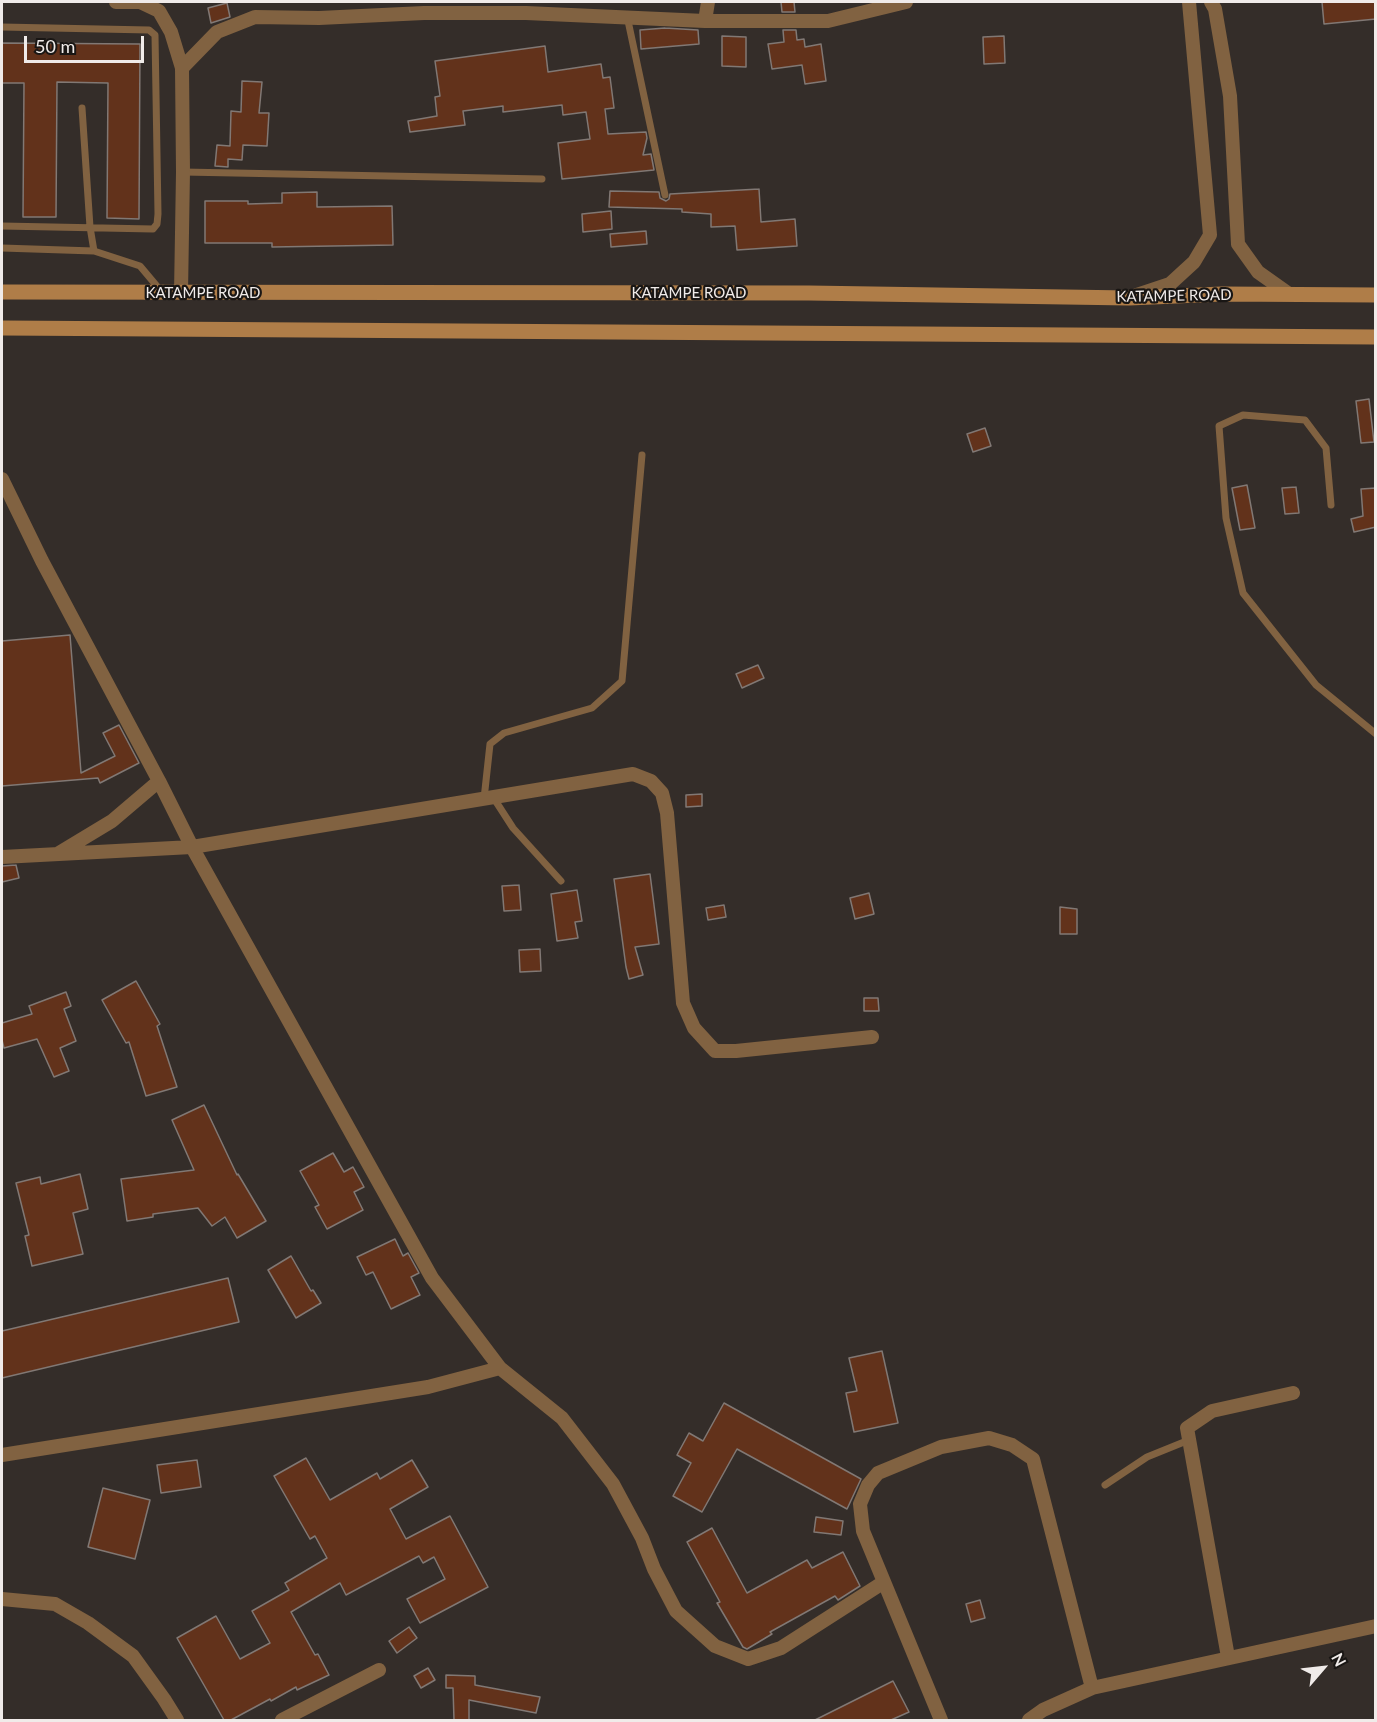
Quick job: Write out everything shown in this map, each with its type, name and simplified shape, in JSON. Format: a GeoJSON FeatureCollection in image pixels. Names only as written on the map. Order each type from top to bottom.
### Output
{"type":"FeatureCollection","features":[{"type":"Feature","properties":{"kind":"main road","name":"KATAMPE ROAD"},"geometry":{"type":"LineString","coordinates":[[2,292],[809,292],[1129,298],[1222,294],[1376,295]]}},
{"type":"Feature","properties":{"kind":"main road"},"geometry":{"type":"LineString","coordinates":[[2,328],[1376,337]]}},
{"type":"Feature","properties":{"kind":"street"},"geometry":{"type":"LineString","coordinates":[[116,2],[140,3],[159,11],[171,32],[182,68],[181,293]]}},
{"type":"Feature","properties":{"kind":"street"},"geometry":{"type":"LineString","coordinates":[[705,21],[708,2]]}},
{"type":"Feature","properties":{"kind":"street"},"geometry":{"type":"LineString","coordinates":[[182,68],[217,32],[255,17],[319,18],[360,9],[424,13],[526,7],[705,21],[828,21],[906,2]]}},
{"type":"Feature","properties":{"kind":"street"},"geometry":{"type":"LineString","coordinates":[[1129,298],[1170,284],[1194,262],[1210,235],[1189,2]]}},
{"type":"Feature","properties":{"kind":"street"},"geometry":{"type":"LineString","coordinates":[[1211,2],[1215,9],[1230,96],[1238,244],[1258,272],[1289,294]]}},
{"type":"Feature","properties":{"kind":"street"},"geometry":{"type":"LineString","coordinates":[[2,479],[42,561],[192,847],[432,1278],[500,1368],[562,1418],[613,1484],[642,1538],[654,1569],[676,1611],[714,1646],[748,1659],[781,1648],[884,1582]]}},
{"type":"Feature","properties":{"kind":"street"},"geometry":{"type":"LineString","coordinates":[[2,857],[192,847],[633,774],[651,781],[662,793],[667,813],[682,1003],[694,1028],[715,1051],[736,1051],[872,1037]]}},
{"type":"Feature","properties":{"kind":"street"},"geometry":{"type":"LineString","coordinates":[[57,854],[112,821],[159,781]]}},
{"type":"Feature","properties":{"kind":"street"},"geometry":{"type":"LineString","coordinates":[[2,1455],[429,1387],[500,1368]]}},
{"type":"Feature","properties":{"kind":"street"},"geometry":{"type":"LineString","coordinates":[[1228,1657],[1187,1428],[1212,1411],[1293,1393]]}},
{"type":"Feature","properties":{"kind":"street"},"geometry":{"type":"LineString","coordinates":[[940,1720],[863,1531],[860,1504],[868,1485],[878,1473],[941,1447],[989,1438],[1012,1445],[1033,1460],[1092,1688]]}},
{"type":"Feature","properties":{"kind":"street"},"geometry":{"type":"LineString","coordinates":[[2,1599],[55,1604],[88,1623],[133,1656],[177,1720]]}},
{"type":"Feature","properties":{"kind":"street"},"geometry":{"type":"LineString","coordinates":[[1029,1720],[1043,1710],[1092,1688],[1376,1626]]}},
{"type":"Feature","properties":{"kind":"street"},"geometry":{"type":"LineString","coordinates":[[282,1720],[379,1670]]}},
{"type":"Feature","properties":{"kind":"lane"},"geometry":{"type":"LineString","coordinates":[[627,16],[666,195]]}},
{"type":"Feature","properties":{"kind":"lane"},"geometry":{"type":"LineString","coordinates":[[2,27],[149,30],[157,40],[157,224],[153,229],[2,226]]}},
{"type":"Feature","properties":{"kind":"lane"},"geometry":{"type":"LineString","coordinates":[[82,108],[90,227],[94,250]]}},
{"type":"Feature","properties":{"kind":"lane"},"geometry":{"type":"LineString","coordinates":[[183,172],[542,179]]}},
{"type":"Feature","properties":{"kind":"lane"},"geometry":{"type":"LineString","coordinates":[[2,248],[94,250],[140,266],[163,293]]}},
{"type":"Feature","properties":{"kind":"lane"},"geometry":{"type":"LineString","coordinates":[[1331,505],[1326,448],[1305,420],[1243,415],[1219,426],[1226,518],[1242,593],[1316,685],[1376,734]]}},
{"type":"Feature","properties":{"kind":"lane"},"geometry":{"type":"LineString","coordinates":[[561,881],[488,798],[490,744],[504,733],[592,708],[622,681],[642,455]]}},
{"type":"Feature","properties":{"kind":"lane"},"geometry":{"type":"LineString","coordinates":[[1105,1485],[1147,1457],[1189,1440]]}},
{"type":"Feature","properties":{"kind":"building"},"geometry":{"type":"Polygon","coordinates":[[[781,2],[794,2],[795,12],[782,12],[781,2]]]}},
{"type":"Feature","properties":{"kind":"building"},"geometry":{"type":"Polygon","coordinates":[[[1322,2],[1376,2],[1376,19],[1324,24],[1322,2]]]}},
{"type":"Feature","properties":{"kind":"building"},"geometry":{"type":"Polygon","coordinates":[[[227,3],[230,17],[211,23],[208,8],[227,3]]]}},
{"type":"Feature","properties":{"kind":"building"},"geometry":{"type":"Polygon","coordinates":[[[665,28],[698,30],[699,44],[641,49],[640,30],[665,28]]]}},
{"type":"Feature","properties":{"kind":"building"},"geometry":{"type":"Polygon","coordinates":[[[783,30],[796,30],[797,40],[804,39],[805,47],[821,44],[826,81],[805,84],[802,65],[772,69],[768,44],[784,42],[783,30]]]}},
{"type":"Feature","properties":{"kind":"building"},"geometry":{"type":"Polygon","coordinates":[[[722,36],[746,37],[746,67],[722,66],[722,36]]]}},
{"type":"Feature","properties":{"kind":"building"},"geometry":{"type":"Polygon","coordinates":[[[1004,36],[1005,63],[984,64],[983,37],[1004,36]]]}},
{"type":"Feature","properties":{"kind":"building"},"geometry":{"type":"Polygon","coordinates":[[[2,43],[140,44],[139,219],[107,218],[108,83],[57,82],[56,217],[23,217],[24,83],[2,83],[2,43]]]}},
{"type":"Feature","properties":{"kind":"building"},"geometry":{"type":"Polygon","coordinates":[[[545,46],[548,72],[601,64],[603,78],[610,77],[614,108],[605,109],[608,134],[646,132],[643,155],[651,154],[654,170],[562,179],[558,143],[590,139],[586,112],[563,115],[562,105],[503,112],[503,106],[463,111],[465,125],[410,132],[408,121],[437,116],[435,97],[440,96],[435,61],[545,46]]]}},
{"type":"Feature","properties":{"kind":"building"},"geometry":{"type":"Polygon","coordinates":[[[242,81],[262,82],[259,113],[269,113],[267,146],[243,145],[242,160],[228,159],[228,167],[215,166],[217,145],[230,146],[231,111],[241,112],[242,81]]]}},
{"type":"Feature","properties":{"kind":"building"},"geometry":{"type":"Polygon","coordinates":[[[759,189],[761,222],[795,219],[797,246],[737,250],[735,226],[711,227],[711,214],[682,212],[682,209],[609,207],[610,191],[659,192],[660,198],[666,201],[670,194],[759,189]]]}},
{"type":"Feature","properties":{"kind":"building"},"geometry":{"type":"Polygon","coordinates":[[[317,192],[317,207],[392,206],[393,245],[272,247],[272,243],[205,243],[205,201],[248,201],[248,204],[282,203],[282,193],[317,192]]]}},
{"type":"Feature","properties":{"kind":"building"},"geometry":{"type":"Polygon","coordinates":[[[611,211],[612,229],[583,232],[582,214],[611,211]]]}},
{"type":"Feature","properties":{"kind":"building"},"geometry":{"type":"Polygon","coordinates":[[[646,231],[647,244],[611,247],[610,234],[646,231]]]}},
{"type":"Feature","properties":{"kind":"building"},"geometry":{"type":"Polygon","coordinates":[[[1369,399],[1374,442],[1361,443],[1356,401],[1369,399]]]}},
{"type":"Feature","properties":{"kind":"building"},"geometry":{"type":"Polygon","coordinates":[[[985,428],[991,446],[973,452],[967,434],[985,428]]]}},
{"type":"Feature","properties":{"kind":"building"},"geometry":{"type":"Polygon","coordinates":[[[1247,485],[1255,528],[1240,530],[1232,488],[1247,485]]]}},
{"type":"Feature","properties":{"kind":"building"},"geometry":{"type":"Polygon","coordinates":[[[1296,487],[1299,513],[1285,514],[1282,488],[1296,487]]]}},
{"type":"Feature","properties":{"kind":"building"},"geometry":{"type":"Polygon","coordinates":[[[1376,488],[1376,527],[1354,532],[1351,519],[1363,516],[1361,489],[1376,488]]]}},
{"type":"Feature","properties":{"kind":"building"},"geometry":{"type":"Polygon","coordinates":[[[70,635],[81,773],[115,756],[103,733],[119,725],[139,763],[100,783],[98,778],[2,786],[2,641],[70,635]]]}},
{"type":"Feature","properties":{"kind":"building"},"geometry":{"type":"Polygon","coordinates":[[[758,665],[764,678],[742,688],[736,674],[758,665]]]}},
{"type":"Feature","properties":{"kind":"building"},"geometry":{"type":"Polygon","coordinates":[[[702,794],[702,806],[686,807],[686,795],[702,794]]]}},
{"type":"Feature","properties":{"kind":"building"},"geometry":{"type":"Polygon","coordinates":[[[16,865],[19,878],[2,882],[2,866],[16,865]]]}},
{"type":"Feature","properties":{"kind":"building"},"geometry":{"type":"Polygon","coordinates":[[[650,874],[659,944],[635,947],[643,975],[629,979],[614,879],[650,874]]]}},
{"type":"Feature","properties":{"kind":"building"},"geometry":{"type":"Polygon","coordinates":[[[519,885],[521,910],[504,911],[502,886],[519,885]]]}},
{"type":"Feature","properties":{"kind":"building"},"geometry":{"type":"Polygon","coordinates":[[[577,890],[582,921],[575,922],[578,938],[557,941],[551,894],[577,890]]]}},
{"type":"Feature","properties":{"kind":"building"},"geometry":{"type":"Polygon","coordinates":[[[869,893],[874,914],[855,919],[850,898],[869,893]]]}},
{"type":"Feature","properties":{"kind":"building"},"geometry":{"type":"Polygon","coordinates":[[[724,905],[726,917],[708,920],[706,908],[724,905]]]}},
{"type":"Feature","properties":{"kind":"building"},"geometry":{"type":"Polygon","coordinates":[[[1060,907],[1077,909],[1077,934],[1060,934],[1060,907]]]}},
{"type":"Feature","properties":{"kind":"building"},"geometry":{"type":"Polygon","coordinates":[[[540,949],[541,971],[520,972],[519,950],[540,949]]]}},
{"type":"Feature","properties":{"kind":"building"},"geometry":{"type":"Polygon","coordinates":[[[136,981],[160,1024],[157,1026],[177,1087],[146,1096],[129,1042],[126,1043],[102,1000],[136,981]]]}},
{"type":"Feature","properties":{"kind":"building"},"geometry":{"type":"Polygon","coordinates":[[[66,992],[71,1006],[64,1009],[76,1041],[60,1048],[69,1071],[54,1077],[37,1039],[4,1048],[2,1023],[32,1014],[29,1006],[66,992]]]}},
{"type":"Feature","properties":{"kind":"building"},"geometry":{"type":"Polygon","coordinates":[[[864,998],[878,998],[879,1011],[864,1011],[864,998]]]}},
{"type":"Feature","properties":{"kind":"building"},"geometry":{"type":"Polygon","coordinates":[[[204,1105],[237,1175],[266,1221],[237,1238],[225,1217],[212,1226],[198,1208],[153,1214],[153,1217],[127,1221],[121,1179],[194,1170],[172,1120],[204,1105]]]}},
{"type":"Feature","properties":{"kind":"building"},"geometry":{"type":"Polygon","coordinates":[[[333,1153],[344,1172],[353,1167],[364,1187],[354,1192],[363,1210],[327,1229],[315,1207],[319,1205],[300,1171],[333,1153]]]}},
{"type":"Feature","properties":{"kind":"building"},"geometry":{"type":"Polygon","coordinates":[[[80,1174],[88,1209],[73,1213],[83,1254],[32,1266],[25,1236],[29,1235],[16,1183],[40,1177],[41,1184],[80,1174]]]}},
{"type":"Feature","properties":{"kind":"building"},"geometry":{"type":"Polygon","coordinates":[[[395,1239],[403,1256],[408,1253],[419,1273],[411,1277],[420,1295],[391,1309],[373,1272],[366,1275],[357,1257],[395,1239]]]}},
{"type":"Feature","properties":{"kind":"building"},"geometry":{"type":"Polygon","coordinates":[[[291,1256],[311,1291],[313,1290],[321,1303],[296,1318],[268,1270],[291,1256]]]}},
{"type":"Feature","properties":{"kind":"building"},"geometry":{"type":"Polygon","coordinates":[[[228,1278],[239,1322],[2,1378],[2,1331],[228,1278]]]}},
{"type":"Feature","properties":{"kind":"building"},"geometry":{"type":"Polygon","coordinates":[[[882,1351],[898,1423],[854,1432],[846,1393],[857,1391],[849,1358],[882,1351]]]}},
{"type":"Feature","properties":{"kind":"building"},"geometry":{"type":"Polygon","coordinates":[[[724,1403],[861,1479],[847,1509],[737,1449],[702,1512],[673,1496],[691,1463],[677,1455],[689,1433],[703,1441],[724,1403]]]}},
{"type":"Feature","properties":{"kind":"building"},"geometry":{"type":"Polygon","coordinates":[[[306,1458],[330,1500],[377,1473],[380,1479],[412,1460],[428,1487],[390,1509],[406,1539],[450,1516],[488,1587],[420,1623],[407,1599],[445,1579],[434,1557],[423,1563],[419,1556],[346,1595],[340,1583],[291,1612],[329,1675],[297,1690],[296,1687],[231,1720],[224,1720],[177,1638],[216,1616],[240,1659],[270,1643],[252,1611],[289,1590],[285,1583],[327,1558],[315,1536],[310,1539],[274,1476],[306,1458]]]}},
{"type":"Feature","properties":{"kind":"building"},"geometry":{"type":"Polygon","coordinates":[[[197,1460],[201,1487],[161,1493],[157,1465],[197,1460]]]}},
{"type":"Feature","properties":{"kind":"building"},"geometry":{"type":"Polygon","coordinates":[[[103,1488],[150,1500],[135,1559],[88,1547],[103,1488]]]}},
{"type":"Feature","properties":{"kind":"building"},"geometry":{"type":"Polygon","coordinates":[[[816,1517],[843,1521],[841,1535],[814,1532],[816,1517]]]}},
{"type":"Feature","properties":{"kind":"building"},"geometry":{"type":"Polygon","coordinates":[[[712,1528],[747,1593],[807,1560],[812,1568],[843,1552],[860,1586],[838,1600],[835,1596],[770,1632],[772,1634],[747,1649],[743,1647],[717,1603],[720,1602],[687,1542],[712,1528]]]}},
{"type":"Feature","properties":{"kind":"building"},"geometry":{"type":"Polygon","coordinates":[[[980,1600],[985,1618],[971,1622],[966,1604],[980,1600]]]}},
{"type":"Feature","properties":{"kind":"building"},"geometry":{"type":"Polygon","coordinates":[[[409,1627],[417,1638],[397,1653],[389,1641],[409,1627]]]}},
{"type":"Feature","properties":{"kind":"building"},"geometry":{"type":"Polygon","coordinates":[[[428,1668],[435,1680],[421,1688],[414,1676],[428,1668]]]}},
{"type":"Feature","properties":{"kind":"building"},"geometry":{"type":"Polygon","coordinates":[[[446,1675],[475,1676],[475,1685],[540,1697],[536,1713],[469,1700],[469,1720],[454,1720],[453,1688],[446,1688],[446,1675]]]}},
{"type":"Feature","properties":{"kind":"building"},"geometry":{"type":"Polygon","coordinates":[[[893,1681],[909,1712],[891,1720],[815,1720],[893,1681]]]}}]}
